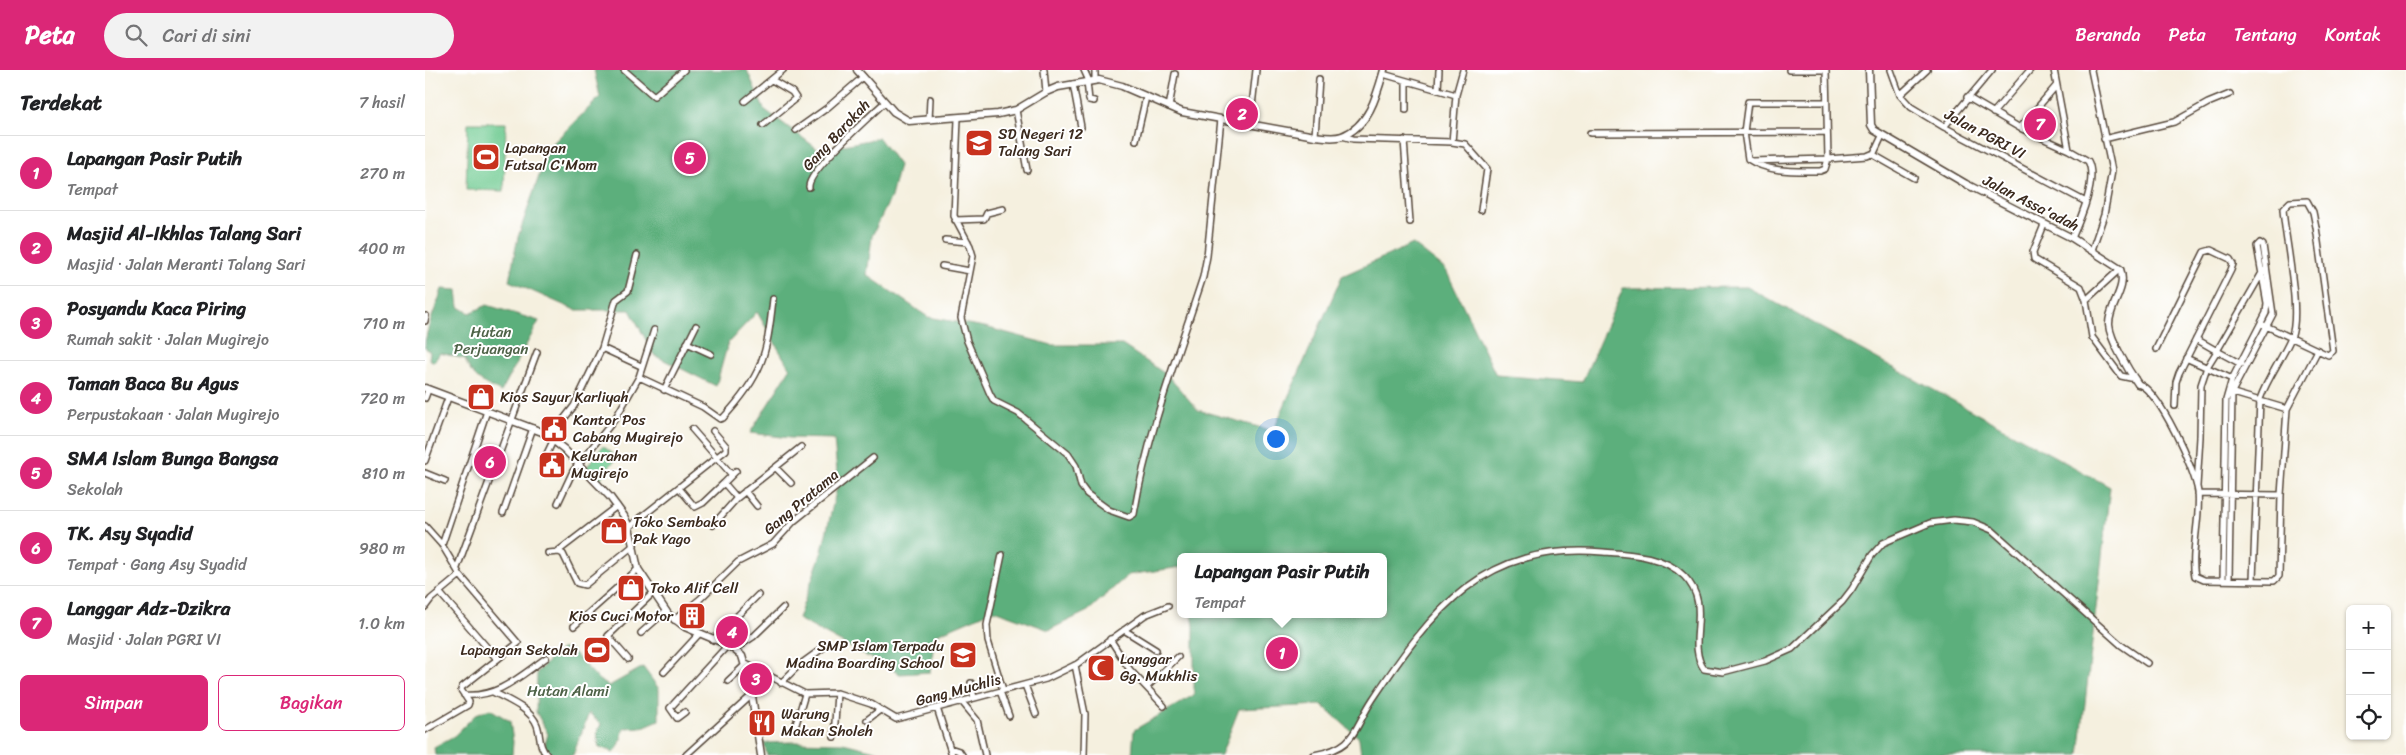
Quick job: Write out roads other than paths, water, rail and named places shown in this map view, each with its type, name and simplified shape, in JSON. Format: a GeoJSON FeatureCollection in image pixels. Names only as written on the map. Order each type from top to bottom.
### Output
{"type":"FeatureCollection","features":[{"type":"Feature","properties":{"kind":"street"},"geometry":{"type":"LineString","coordinates":[[625,70],[654,96],[684,70]]}},
{"type":"Feature","properties":{"kind":"street"},"geometry":{"type":"LineString","coordinates":[[745,101],[783,70]]}},
{"type":"Feature","properties":{"kind":"street"},"geometry":{"type":"LineString","coordinates":[[857,70],[885,102],[904,120],[913,122],[958,119],[1016,110],[1046,92],[1090,81],[1116,83],[1169,107],[1221,119],[1315,136],[1452,142],[1468,145],[1478,161],[1486,167],[1481,210]]}},
{"type":"Feature","properties":{"kind":"street"},"geometry":{"type":"LineString","coordinates":[[1044,70],[1046,92]]}},
{"type":"Feature","properties":{"kind":"street"},"geometry":{"type":"LineString","coordinates":[[1085,70],[1090,81]]}},
{"type":"Feature","properties":{"kind":"street"},"geometry":{"type":"LineString","coordinates":[[1094,101],[1089,100],[1088,97],[1090,81],[1095,70]]}},
{"type":"Feature","properties":{"kind":"street"},"geometry":{"type":"LineString","coordinates":[[1250,124],[1256,70]]}},
{"type":"Feature","properties":{"kind":"street"},"geometry":{"type":"LineString","coordinates":[[1438,90],[1439,70]]}},
{"type":"Feature","properties":{"kind":"street"},"geometry":{"type":"LineString","coordinates":[[1452,142],[1456,95],[1463,70]]}},
{"type":"Feature","properties":{"kind":"street"},"geometry":{"type":"LineString","coordinates":[[1789,70],[1826,70],[1828,159],[1825,169],[1820,171],[1775,170],[1762,167],[1751,161],[1747,156],[1744,132],[1749,101],[1826,102]]}},
{"type":"Feature","properties":{"kind":"street"},"geometry":{"type":"LineString","coordinates":[[1869,70],[1871,125],[1882,136],[1872,154]]}},
{"type":"Feature","properties":{"kind":"street","name":"Jalan PGRI VI"},"geometry":{"type":"LineString","coordinates":[[1891,70],[1901,95],[1908,105],[1943,127],[2086,202]]}},
{"type":"Feature","properties":{"kind":"street"},"geometry":{"type":"LineString","coordinates":[[1901,95],[1927,70]]}},
{"type":"Feature","properties":{"kind":"street"},"geometry":{"type":"LineString","coordinates":[[1943,127],[1992,70]]}},
{"type":"Feature","properties":{"kind":"street"},"geometry":{"type":"LineString","coordinates":[[1993,113],[2030,70]]}},
{"type":"Feature","properties":{"kind":"street"},"geometry":{"type":"LineString","coordinates":[[2054,70],[2069,150]]}},
{"type":"Feature","properties":{"kind":"street"},"geometry":{"type":"LineString","coordinates":[[2091,70],[2104,139],[2111,163],[2111,178],[2104,215],[2092,250]]}},
{"type":"Feature","properties":{"kind":"street"},"geometry":{"type":"LineString","coordinates":[[1342,136],[1367,117],[1384,72],[1406,81],[1456,95]]}},
{"type":"Feature","properties":{"kind":"street"},"geometry":{"type":"LineString","coordinates":[[1169,107],[1175,74]]}},
{"type":"Feature","properties":{"kind":"street"},"geometry":{"type":"LineString","coordinates":[[796,130],[827,108],[863,77]]}},
{"type":"Feature","properties":{"kind":"street"},"geometry":{"type":"LineString","coordinates":[[1315,136],[1319,79]]}},
{"type":"Feature","properties":{"kind":"street"},"geometry":{"type":"LineString","coordinates":[[763,125],[795,98],[792,92],[772,80]]}},
{"type":"Feature","properties":{"kind":"street"},"geometry":{"type":"LineString","coordinates":[[1406,81],[1406,110]]}},
{"type":"Feature","properties":{"kind":"street"},"geometry":{"type":"LineString","coordinates":[[1073,84],[1081,127]]}},
{"type":"Feature","properties":{"kind":"street"},"geometry":{"type":"LineString","coordinates":[[2020,128],[2056,86]]}},
{"type":"Feature","properties":{"kind":"street"},"geometry":{"type":"LineString","coordinates":[[2104,139],[2174,122],[2230,94]]}},
{"type":"Feature","properties":{"kind":"street"},"geometry":{"type":"LineString","coordinates":[[1136,140],[1146,97]]}},
{"type":"Feature","properties":{"kind":"street"},"geometry":{"type":"LineString","coordinates":[[1967,97],[2020,128],[2069,150],[2090,165],[2091,175],[2086,202],[2072,238]]}},
{"type":"Feature","properties":{"kind":"street"},"geometry":{"type":"LineString","coordinates":[[929,99],[929,120]]}},
{"type":"Feature","properties":{"kind":"street","name":"Gang Barokah"},"geometry":{"type":"LineString","coordinates":[[809,187],[810,179],[826,160],[885,102]]}},
{"type":"Feature","properties":{"kind":"street"},"geometry":{"type":"LineString","coordinates":[[1016,110],[1027,170]]}},
{"type":"Feature","properties":{"kind":"street"},"geometry":{"type":"LineString","coordinates":[[958,119],[955,220],[968,242],[973,256],[961,318],[967,341],[989,394],[994,401],[1018,413],[1068,454],[1076,466],[1081,486],[1087,494],[1109,510],[1132,517],[1155,417],[1203,277],[1207,256],[1221,119]]}},
{"type":"Feature","properties":{"kind":"street"},"geometry":{"type":"LineString","coordinates":[[1590,133],[1827,132]]}},
{"type":"Feature","properties":{"kind":"street","name":"Jalan Assa'adah"},"geometry":{"type":"LineString","coordinates":[[1882,136],[1966,184],[2072,238],[2120,269]]}},
{"type":"Feature","properties":{"kind":"street"},"geometry":{"type":"LineString","coordinates":[[1404,140],[1410,222]]}},
{"type":"Feature","properties":{"kind":"street"},"geometry":{"type":"LineString","coordinates":[[1751,161],[1828,159],[1872,154],[1914,178]]}},
{"type":"Feature","properties":{"kind":"street"},"geometry":{"type":"LineString","coordinates":[[2253,580],[2260,399],[2271,372],[2291,338],[2296,316],[2283,209],[2290,202],[2302,200],[2309,202],[2313,212],[2333,348],[2332,353],[2329,356],[2318,350],[2291,338],[2263,325]]}},
{"type":"Feature","properties":{"kind":"street"},"geometry":{"type":"LineString","coordinates":[[955,220],[983,219],[987,213],[1003,209]]}},
{"type":"Feature","properties":{"kind":"street"},"geometry":{"type":"LineString","coordinates":[[2044,225],[2032,257],[2046,267],[2078,284],[2086,300],[2090,331],[2098,346],[2121,376],[2136,382],[2148,390],[2170,422],[2197,486]]}},
{"type":"Feature","properties":{"kind":"street"},"geometry":{"type":"LineString","coordinates":[[945,240],[968,242]]}},
{"type":"Feature","properties":{"kind":"street"},"geometry":{"type":"LineString","coordinates":[[2156,349],[2204,252],[2211,250],[2230,259],[2233,264],[2195,339],[2177,382],[2175,406]]}},
{"type":"Feature","properties":{"kind":"street"},"geometry":{"type":"LineString","coordinates":[[542,464],[553,440],[574,406],[602,348],[616,300],[628,291],[637,255]]}},
{"type":"Feature","properties":{"kind":"street"},"geometry":{"type":"LineString","coordinates":[[942,266],[970,271]]}},
{"type":"Feature","properties":{"kind":"street"},"geometry":{"type":"LineString","coordinates":[[2086,300],[2120,269]]}},
{"type":"Feature","properties":{"kind":"street"},"geometry":{"type":"LineString","coordinates":[[2120,269],[2122,283],[2109,325],[2115,343],[2136,382]]}},
{"type":"Feature","properties":{"kind":"street"},"geometry":{"type":"LineString","coordinates":[[2230,392],[2263,325],[2273,311],[2264,271],[2207,367],[2201,385],[2195,573],[2200,579],[2277,580],[2279,576],[2281,495],[2287,409],[2318,350]]}},
{"type":"Feature","properties":{"kind":"street"},"geometry":{"type":"LineString","coordinates":[[639,377],[703,407],[722,419],[743,397],[758,372],[768,344],[773,299]]}},
{"type":"Feature","properties":{"kind":"street"},"geometry":{"type":"LineString","coordinates":[[664,390],[696,326]]}},
{"type":"Feature","properties":{"kind":"street"},"geometry":{"type":"LineString","coordinates":[[558,504],[566,482],[578,463],[615,419],[639,377],[654,330]]}},
{"type":"Feature","properties":{"kind":"street"},"geometry":{"type":"LineString","coordinates":[[2195,339],[2243,364]]}},
{"type":"Feature","properties":{"kind":"street"},"geometry":{"type":"LineString","coordinates":[[687,343],[711,354]]}},
{"type":"Feature","properties":{"kind":"street"},"geometry":{"type":"LineString","coordinates":[[602,348],[641,366]]}},
{"type":"Feature","properties":{"kind":"street"},"geometry":{"type":"LineString","coordinates":[[457,568],[537,352]]}},
{"type":"Feature","properties":{"kind":"street"},"geometry":{"type":"LineString","coordinates":[[2186,358],[2232,379]]}},
{"type":"Feature","properties":{"kind":"street"},"geometry":{"type":"LineString","coordinates":[[2226,580],[2227,445],[2230,392],[2232,379],[2243,364]]}},
{"type":"Feature","properties":{"kind":"street"},"geometry":{"type":"LineString","coordinates":[[425,398],[427,389],[533,428],[553,440],[578,463],[617,506],[629,526],[638,570],[666,611],[674,620],[699,634],[728,645],[742,656],[746,664],[752,695],[760,755]]}},
{"type":"Feature","properties":{"kind":"street"},"geometry":{"type":"LineString","coordinates":[[2230,392],[2260,399],[2287,409]]}},
{"type":"Feature","properties":{"kind":"street"},"geometry":{"type":"LineString","coordinates":[[425,461],[448,398]]}},
{"type":"Feature","properties":{"kind":"street"},"geometry":{"type":"LineString","coordinates":[[442,545],[487,411]]}},
{"type":"Feature","properties":{"kind":"street"},"geometry":{"type":"LineString","coordinates":[[503,513],[533,428]]}},
{"type":"Feature","properties":{"kind":"street"},"geometry":{"type":"LineString","coordinates":[[679,488],[693,505],[698,507],[734,473],[692,429]]}},
{"type":"Feature","properties":{"kind":"street"},"geometry":{"type":"LineString","coordinates":[[629,526],[726,450],[727,446],[713,431]]}},
{"type":"Feature","properties":{"kind":"street"},"geometry":{"type":"LineString","coordinates":[[713,525],[737,498],[801,447]]}},
{"type":"Feature","properties":{"kind":"street","name":"Gang Pratama"},"geometry":{"type":"LineString","coordinates":[[674,620],[700,599],[738,562],[773,544],[794,521],[873,458]]}},
{"type":"Feature","properties":{"kind":"street"},"geometry":{"type":"LineString","coordinates":[[776,468],[791,483]]}},
{"type":"Feature","properties":{"kind":"street"},"geometry":{"type":"LineString","coordinates":[[425,473],[445,481]]}},
{"type":"Feature","properties":{"kind":"street"},"geometry":{"type":"LineString","coordinates":[[724,483],[737,498]]}},
{"type":"Feature","properties":{"kind":"street"},"geometry":{"type":"LineString","coordinates":[[745,491],[757,506]]}},
{"type":"Feature","properties":{"kind":"street"},"geometry":{"type":"LineString","coordinates":[[2198,494],[2281,495]]}},
{"type":"Feature","properties":{"kind":"street"},"geometry":{"type":"LineString","coordinates":[[557,552],[617,506]]}},
{"type":"Feature","properties":{"kind":"street"},"geometry":{"type":"LineString","coordinates":[[1314,755],[1331,752],[1343,746],[1353,736],[1372,700],[1433,616],[1465,588],[1512,562],[1536,554],[1580,550],[1628,554],[1660,561],[1676,570],[1691,585],[1699,605],[1697,647],[1699,661],[1705,669],[1723,672],[1765,661],[1792,649],[1852,589],[1872,555],[1883,543],[1930,523],[1963,520],[1992,530],[2121,645],[2147,663]]}},
{"type":"Feature","properties":{"kind":"street"},"geometry":{"type":"LineString","coordinates":[[425,526],[442,545],[460,574],[518,643],[462,687],[461,690],[469,703],[449,718],[425,730]]}},
{"type":"Feature","properties":{"kind":"street"},"geometry":{"type":"LineString","coordinates":[[548,553],[557,552],[563,554],[575,580],[579,584],[588,584],[634,545]]}},
{"type":"Feature","properties":{"kind":"street"},"geometry":{"type":"LineString","coordinates":[[1002,555],[987,625],[989,641],[1009,716]]}},
{"type":"Feature","properties":{"kind":"street"},"geometry":{"type":"LineString","coordinates":[[574,626],[638,570]]}},
{"type":"Feature","properties":{"kind":"street"},"geometry":{"type":"LineString","coordinates":[[425,607],[460,574]]}},
{"type":"Feature","properties":{"kind":"street"},"geometry":{"type":"LineString","coordinates":[[439,592],[497,659]]}},
{"type":"Feature","properties":{"kind":"street"},"geometry":{"type":"LineString","coordinates":[[628,659],[608,636],[653,593]]}},
{"type":"Feature","properties":{"kind":"street"},"geometry":{"type":"LineString","coordinates":[[713,640],[757,595]]}},
{"type":"Feature","properties":{"kind":"street","name":"Gang Muchlis"},"geometry":{"type":"LineString","coordinates":[[746,664],[805,694],[837,693],[871,704],[895,719],[1046,679],[1075,665],[1153,611],[1168,606]]}},
{"type":"Feature","properties":{"kind":"street"},"geometry":{"type":"LineString","coordinates":[[735,649],[753,637],[783,608]]}},
{"type":"Feature","properties":{"kind":"street"},"geometry":{"type":"LineString","coordinates":[[641,633],[666,611]]}},
{"type":"Feature","properties":{"kind":"street"},"geometry":{"type":"LineString","coordinates":[[1124,630],[1135,638],[1142,639],[1156,650]]}},
{"type":"Feature","properties":{"kind":"street"},"geometry":{"type":"LineString","coordinates":[[664,672],[699,634]]}},
{"type":"Feature","properties":{"kind":"street"},"geometry":{"type":"LineString","coordinates":[[1110,639],[1130,670],[1164,706]]}},
{"type":"Feature","properties":{"kind":"street"},"geometry":{"type":"LineString","coordinates":[[685,712],[677,718],[670,708],[728,645]]}},
{"type":"Feature","properties":{"kind":"street"},"geometry":{"type":"LineString","coordinates":[[781,683],[798,666],[827,645]]}},
{"type":"Feature","properties":{"kind":"street"},"geometry":{"type":"LineString","coordinates":[[1147,688],[1178,657]]}},
{"type":"Feature","properties":{"kind":"street"},"geometry":{"type":"LineString","coordinates":[[464,694],[483,696],[507,686],[546,658]]}},
{"type":"Feature","properties":{"kind":"street"},"geometry":{"type":"LineString","coordinates":[[728,681],[746,664]]}},
{"type":"Feature","properties":{"kind":"street"},"geometry":{"type":"LineString","coordinates":[[1075,665],[1085,714],[1084,755]]}},
{"type":"Feature","properties":{"kind":"street"},"geometry":{"type":"LineString","coordinates":[[971,684],[975,698]]}},
{"type":"Feature","properties":{"kind":"street"},"geometry":{"type":"LineString","coordinates":[[1025,685],[1036,714]]}},
{"type":"Feature","properties":{"kind":"street"},"geometry":{"type":"LineString","coordinates":[[493,692],[517,705],[532,717],[539,730],[540,748],[547,755]]}},
{"type":"Feature","properties":{"kind":"street"},"geometry":{"type":"LineString","coordinates":[[834,738],[837,693]]}},
{"type":"Feature","properties":{"kind":"street"},"geometry":{"type":"LineString","coordinates":[[796,724],[805,694]]}},
{"type":"Feature","properties":{"kind":"street"},"geometry":{"type":"LineString","coordinates":[[686,755],[752,695]]}},
{"type":"Feature","properties":{"kind":"street"},"geometry":{"type":"LineString","coordinates":[[962,702],[977,720],[985,755]]}},
{"type":"Feature","properties":{"kind":"street"},"geometry":{"type":"LineString","coordinates":[[937,708],[952,755]]}},
{"type":"Feature","properties":{"kind":"street"},"geometry":{"type":"LineString","coordinates":[[867,720],[880,710]]}},
{"type":"Feature","properties":{"kind":"street"},"geometry":{"type":"LineString","coordinates":[[950,748],[959,750],[962,755]]}},
{"type":"Feature","properties":{"kind":"place","name":"Masjid Al-Ikhlas Talang Sari"},"geometry":{"type":"Point","coordinates":[1242,114]}},
{"type":"Feature","properties":{"kind":"place","name":"Langgar Adz-Dzikra"},"geometry":{"type":"Point","coordinates":[2040,124]}},
{"type":"Feature","properties":{"kind":"place","name":"SD Negeri 12 Talang Sari"},"geometry":{"type":"Point","coordinates":[979,143]}},
{"type":"Feature","properties":{"kind":"place","name":"Lapangan Futsal C'Mom"},"geometry":{"type":"Point","coordinates":[486,157]}},
{"type":"Feature","properties":{"kind":"place","name":"SMA Islam Bunga Bangsa"},"geometry":{"type":"Point","coordinates":[690,158]}},
{"type":"Feature","properties":{"kind":"place","name":"Kios Sayur Karliyah"},"geometry":{"type":"Point","coordinates":[481,397]}},
{"type":"Feature","properties":{"kind":"place","name":"Kantor Pos Cabang Mugirejo"},"geometry":{"type":"Point","coordinates":[554,429]}},
{"type":"Feature","properties":{"kind":"place","name":"TK. Asy Syadid"},"geometry":{"type":"Point","coordinates":[490,462]}},
{"type":"Feature","properties":{"kind":"place","name":"Kelurahan Mugirejo"},"geometry":{"type":"Point","coordinates":[552,465]}},
{"type":"Feature","properties":{"kind":"place","name":"Toko Sembako Pak Yago"},"geometry":{"type":"Point","coordinates":[614,531]}},
{"type":"Feature","properties":{"kind":"place","name":"Toko Alif Cell"},"geometry":{"type":"Point","coordinates":[631,588]}},
{"type":"Feature","properties":{"kind":"place","name":"Kios Cuci Motor"},"geometry":{"type":"Point","coordinates":[692,616]}},
{"type":"Feature","properties":{"kind":"place","name":"Taman Baca Bu Agus"},"geometry":{"type":"Point","coordinates":[732,632]}},
{"type":"Feature","properties":{"kind":"place","name":"Lapangan Sekolah"},"geometry":{"type":"Point","coordinates":[597,650]}},
{"type":"Feature","properties":{"kind":"place","name":"Lapangan Pasir Putih"},"geometry":{"type":"Point","coordinates":[1282,653]}},
{"type":"Feature","properties":{"kind":"place","name":"SMP Islam Terpadu Madina Boarding School"},"geometry":{"type":"Point","coordinates":[963,655]}},
{"type":"Feature","properties":{"kind":"place","name":"Langgar Gg. Mukhlis"},"geometry":{"type":"Point","coordinates":[1101,668]}},
{"type":"Feature","properties":{"kind":"place","name":"Posyandu Kaca Piring"},"geometry":{"type":"Point","coordinates":[756,679]}},
{"type":"Feature","properties":{"kind":"place","name":"Warung Makan Sholeh"},"geometry":{"type":"Point","coordinates":[762,723]}},
{"type":"Feature","properties":{"kind":"park label","name":"Hutan Perjuangan"},"geometry":{"type":"Point","coordinates":[491,340]}},
{"type":"Feature","properties":{"kind":"park label","name":"Hutan Alami"},"geometry":{"type":"Point","coordinates":[568,691]}}]}
